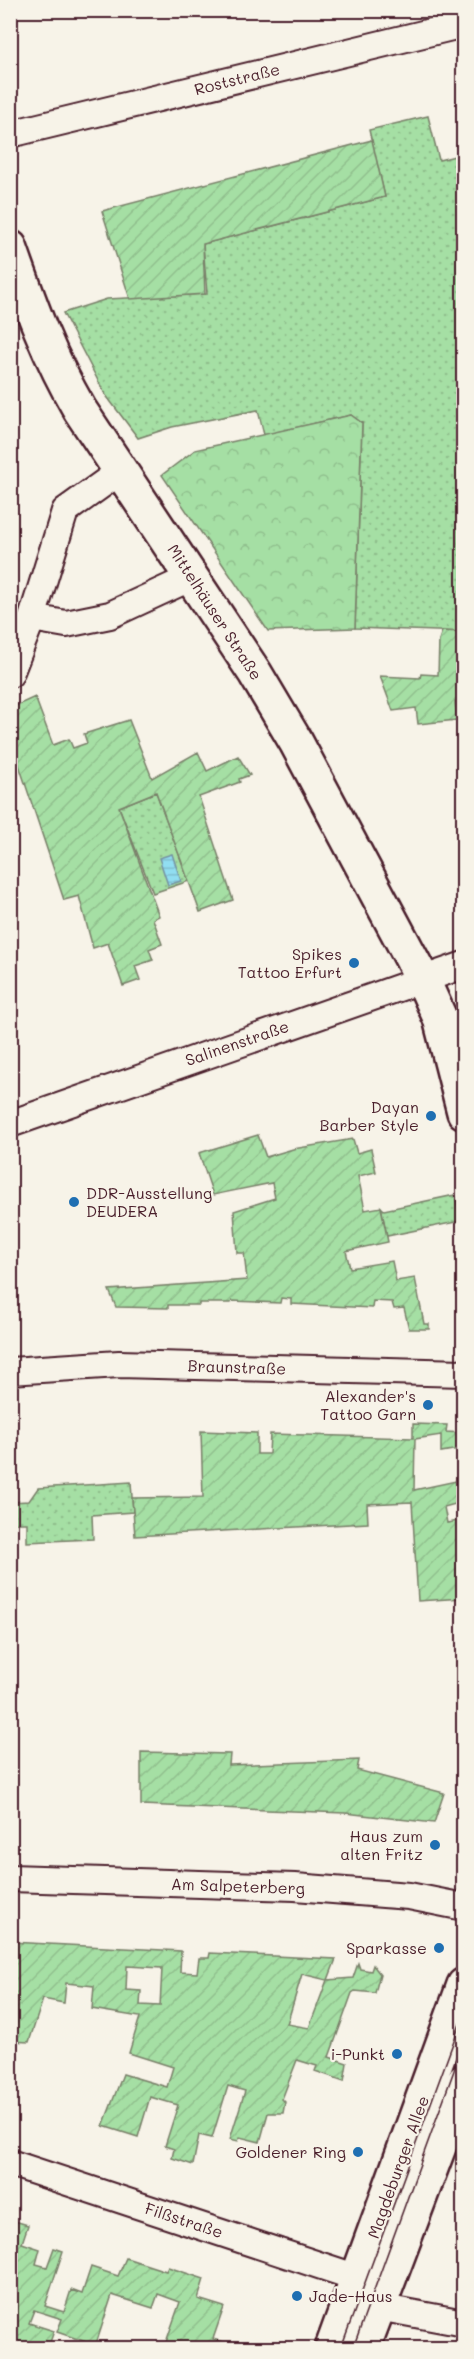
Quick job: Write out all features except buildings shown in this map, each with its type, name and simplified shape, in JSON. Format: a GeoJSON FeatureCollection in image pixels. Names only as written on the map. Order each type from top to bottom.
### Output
{"type":"FeatureCollection","features":[{"type":"Feature","properties":{"kind":"main road","name":"Mittelhäuser Straße"},"geometry":{"type":"LineString","coordinates":[[10,247],[37,327],[57,370],[255,673],[296,742],[422,978],[440,1018],[464,1112]]}},
{"type":"Feature","properties":{"kind":"main road","name":"Magdeburger Allee"},"geometry":{"type":"LineString","coordinates":[[332,2349],[464,1985]]}},
{"type":"Feature","properties":{"kind":"main road","name":"Magdeburger Allee"},"geometry":{"type":"LineString","coordinates":[[363,2349],[464,2081]]}},
{"type":"Feature","properties":{"kind":"street","name":"Roststraße"},"geometry":{"type":"LineString","coordinates":[[10,134],[464,24]]}},
{"type":"Feature","properties":{"kind":"street"},"geometry":{"type":"LineString","coordinates":[[10,674],[32,618],[65,511],[122,470]]}},
{"type":"Feature","properties":{"kind":"street"},"geometry":{"type":"LineString","coordinates":[[32,618],[66,624],[110,615],[192,576]]}},
{"type":"Feature","properties":{"kind":"street","name":"Salinenstraße"},"geometry":{"type":"LineString","coordinates":[[10,1124],[464,965]]}},
{"type":"Feature","properties":{"kind":"street","name":"Braunstraße"},"geometry":{"type":"LineString","coordinates":[[10,1371],[119,1364],[464,1374]]}},
{"type":"Feature","properties":{"kind":"street","name":"Am Salpeterberg"},"geometry":{"type":"LineString","coordinates":[[10,1878],[295,1887],[409,1896],[464,1907]]}},
{"type":"Feature","properties":{"kind":"street","name":"Filßstraße"},"geometry":{"type":"LineString","coordinates":[[10,2163],[358,2278]]}},
{"type":"Feature","properties":{"kind":"street"},"geometry":{"type":"LineString","coordinates":[[378,2307],[464,2323]]}},
{"type":"Feature","properties":{"kind":"green space"},"geometry":{"type":"Polygon","coordinates":[[[428,116],[439,160],[463,154],[463,632],[355,628],[362,423],[351,415],[264,435],[258,410],[172,427],[138,438],[105,394],[63,313],[107,299],[207,294],[203,244],[385,197],[369,130],[428,116]]]}},
{"type":"Feature","properties":{"kind":"green space"},"geometry":{"type":"Polygon","coordinates":[[[372,140],[385,197],[203,244],[205,294],[130,299],[102,211],[372,140]]]}},
{"type":"Feature","properties":{"kind":"green space"},"geometry":{"type":"Polygon","coordinates":[[[351,415],[362,423],[355,628],[268,631],[162,475],[195,450],[351,415]]]}},
{"type":"Feature","properties":{"kind":"green space"},"geometry":{"type":"Polygon","coordinates":[[[442,631],[463,632],[463,701],[455,702],[457,720],[418,724],[416,708],[393,711],[380,676],[420,678],[421,674],[438,675],[439,640],[442,631]]]}},
{"type":"Feature","properties":{"kind":"green space"},"geometry":{"type":"Polygon","coordinates":[[[35,697],[53,745],[69,739],[73,748],[87,743],[84,734],[129,720],[152,778],[198,752],[207,771],[238,756],[250,775],[239,779],[240,782],[199,797],[233,900],[200,912],[156,792],[119,807],[159,916],[153,919],[162,944],[149,949],[153,960],[135,966],[140,980],[123,986],[108,943],[93,948],[79,896],[64,900],[11,741],[11,708],[35,697]]]}},
{"type":"Feature","properties":{"kind":"green space"},"geometry":{"type":"Polygon","coordinates":[[[156,792],[189,881],[153,893],[119,807],[156,792]]]}},
{"type":"Feature","properties":{"kind":"green space"},"geometry":{"type":"Polygon","coordinates":[[[258,1135],[266,1157],[293,1149],[353,1139],[357,1153],[371,1149],[376,1172],[358,1176],[365,1210],[381,1207],[388,1242],[346,1251],[350,1268],[392,1261],[396,1281],[415,1278],[424,1324],[429,1324],[429,1329],[409,1329],[404,1308],[394,1309],[392,1302],[373,1301],[372,1308],[291,1304],[291,1299],[281,1298],[280,1303],[232,1301],[231,1303],[199,1303],[199,1305],[168,1305],[168,1308],[116,1307],[109,1290],[247,1280],[244,1253],[237,1253],[234,1211],[275,1198],[272,1183],[213,1195],[199,1153],[258,1135]]]}},
{"type":"Feature","properties":{"kind":"green space"},"geometry":{"type":"Polygon","coordinates":[[[455,1195],[461,1221],[387,1236],[381,1207],[384,1210],[455,1195]]]}},
{"type":"Feature","properties":{"kind":"green space"},"geometry":{"type":"Polygon","coordinates":[[[413,1424],[447,1425],[446,1432],[463,1433],[463,1487],[456,1489],[459,1503],[444,1507],[447,1523],[463,1520],[463,1598],[418,1601],[412,1502],[367,1504],[368,1523],[135,1536],[132,1498],[203,1497],[201,1431],[257,1433],[257,1454],[269,1454],[270,1434],[413,1438],[413,1424]],[[441,1435],[415,1439],[414,1490],[461,1480],[457,1464],[462,1463],[459,1449],[441,1452],[441,1435]]]}},
{"type":"Feature","properties":{"kind":"green space"},"geometry":{"type":"Polygon","coordinates":[[[131,1482],[133,1512],[92,1515],[93,1539],[27,1542],[27,1523],[11,1523],[11,1502],[29,1501],[38,1488],[131,1482]]]}},
{"type":"Feature","properties":{"kind":"green space"},"geometry":{"type":"Polygon","coordinates":[[[141,1752],[230,1754],[229,1765],[359,1760],[357,1770],[444,1793],[434,1823],[345,1813],[141,1805],[141,1752]]]}},
{"type":"Feature","properties":{"kind":"green space"},"geometry":{"type":"Polygon","coordinates":[[[10,1942],[181,1951],[180,1972],[197,1973],[199,1958],[209,1958],[210,1953],[336,1959],[328,1980],[353,1978],[358,1963],[360,1969],[371,1971],[373,1965],[380,1974],[375,1993],[355,1991],[352,1993],[329,2057],[347,2063],[344,2081],[315,2071],[317,2066],[297,2060],[282,2099],[285,2102],[283,2113],[268,2113],[260,2142],[240,2137],[238,2141],[230,2139],[245,2091],[228,2086],[212,2138],[199,2135],[193,2165],[172,2158],[174,2149],[165,2146],[178,2105],[150,2097],[138,2137],[103,2126],[123,2074],[167,2087],[173,2067],[129,2053],[140,2017],[92,2009],[94,1986],[66,1983],[64,2003],[43,1999],[29,2042],[11,2041],[10,1942]],[[127,1966],[126,1990],[141,1991],[140,2005],[160,2006],[162,1968],[127,1966]],[[302,1974],[287,2024],[309,2028],[327,1980],[302,1974]]]}},
{"type":"Feature","properties":{"kind":"green space"},"geometry":{"type":"Polygon","coordinates":[[[11,2220],[28,2225],[22,2243],[40,2249],[36,2264],[47,2267],[54,2248],[63,2251],[45,2306],[64,2312],[71,2290],[82,2294],[91,2267],[118,2276],[126,2258],[166,2271],[168,2267],[204,2279],[198,2299],[224,2307],[213,2339],[242,2348],[164,2348],[180,2302],[158,2294],[153,2308],[112,2295],[96,2344],[107,2348],[90,2348],[92,2344],[57,2332],[62,2319],[34,2310],[29,2323],[54,2331],[48,2348],[21,2348],[11,2345],[11,2253],[17,2234],[11,2231],[11,2220]]]}},
{"type":"Feature","properties":{"kind":"water"},"geometry":{"type":"Polygon","coordinates":[[[172,854],[181,881],[168,885],[159,858],[172,854]]]}},
{"type":"Feature","properties":{"kind":"tram line"},"geometry":{"type":"LineString","coordinates":[[341,2348],[464,2013]]}},
{"type":"Feature","properties":{"kind":"tram line"},"geometry":{"type":"LineString","coordinates":[[353,2348],[464,2043]]}},
{"type":"Feature","properties":{"kind":"place","name":"Spikes Tattoo Erfurt"},"geometry":{"type":"Point","coordinates":[354,963]}},
{"type":"Feature","properties":{"kind":"place","name":"Dayan Barber Style"},"geometry":{"type":"Point","coordinates":[431,1116]}},
{"type":"Feature","properties":{"kind":"place","name":"DDR-Ausstellung DEUDERA"},"geometry":{"type":"Point","coordinates":[74,1202]}},
{"type":"Feature","properties":{"kind":"place","name":"Alexander's Tattoo Garn"},"geometry":{"type":"Point","coordinates":[428,1405]}},
{"type":"Feature","properties":{"kind":"place","name":"Haus zum alten Fritz"},"geometry":{"type":"Point","coordinates":[435,1845]}},
{"type":"Feature","properties":{"kind":"place","name":"Sparkasse"},"geometry":{"type":"Point","coordinates":[439,1948]}},
{"type":"Feature","properties":{"kind":"place","name":"i-Punkt"},"geometry":{"type":"Point","coordinates":[397,2054]}},
{"type":"Feature","properties":{"kind":"place","name":"Goldener Ring"},"geometry":{"type":"Point","coordinates":[358,2152]}},
{"type":"Feature","properties":{"kind":"place","name":"Jade-Haus"},"geometry":{"type":"Point","coordinates":[297,2296]}}]}
